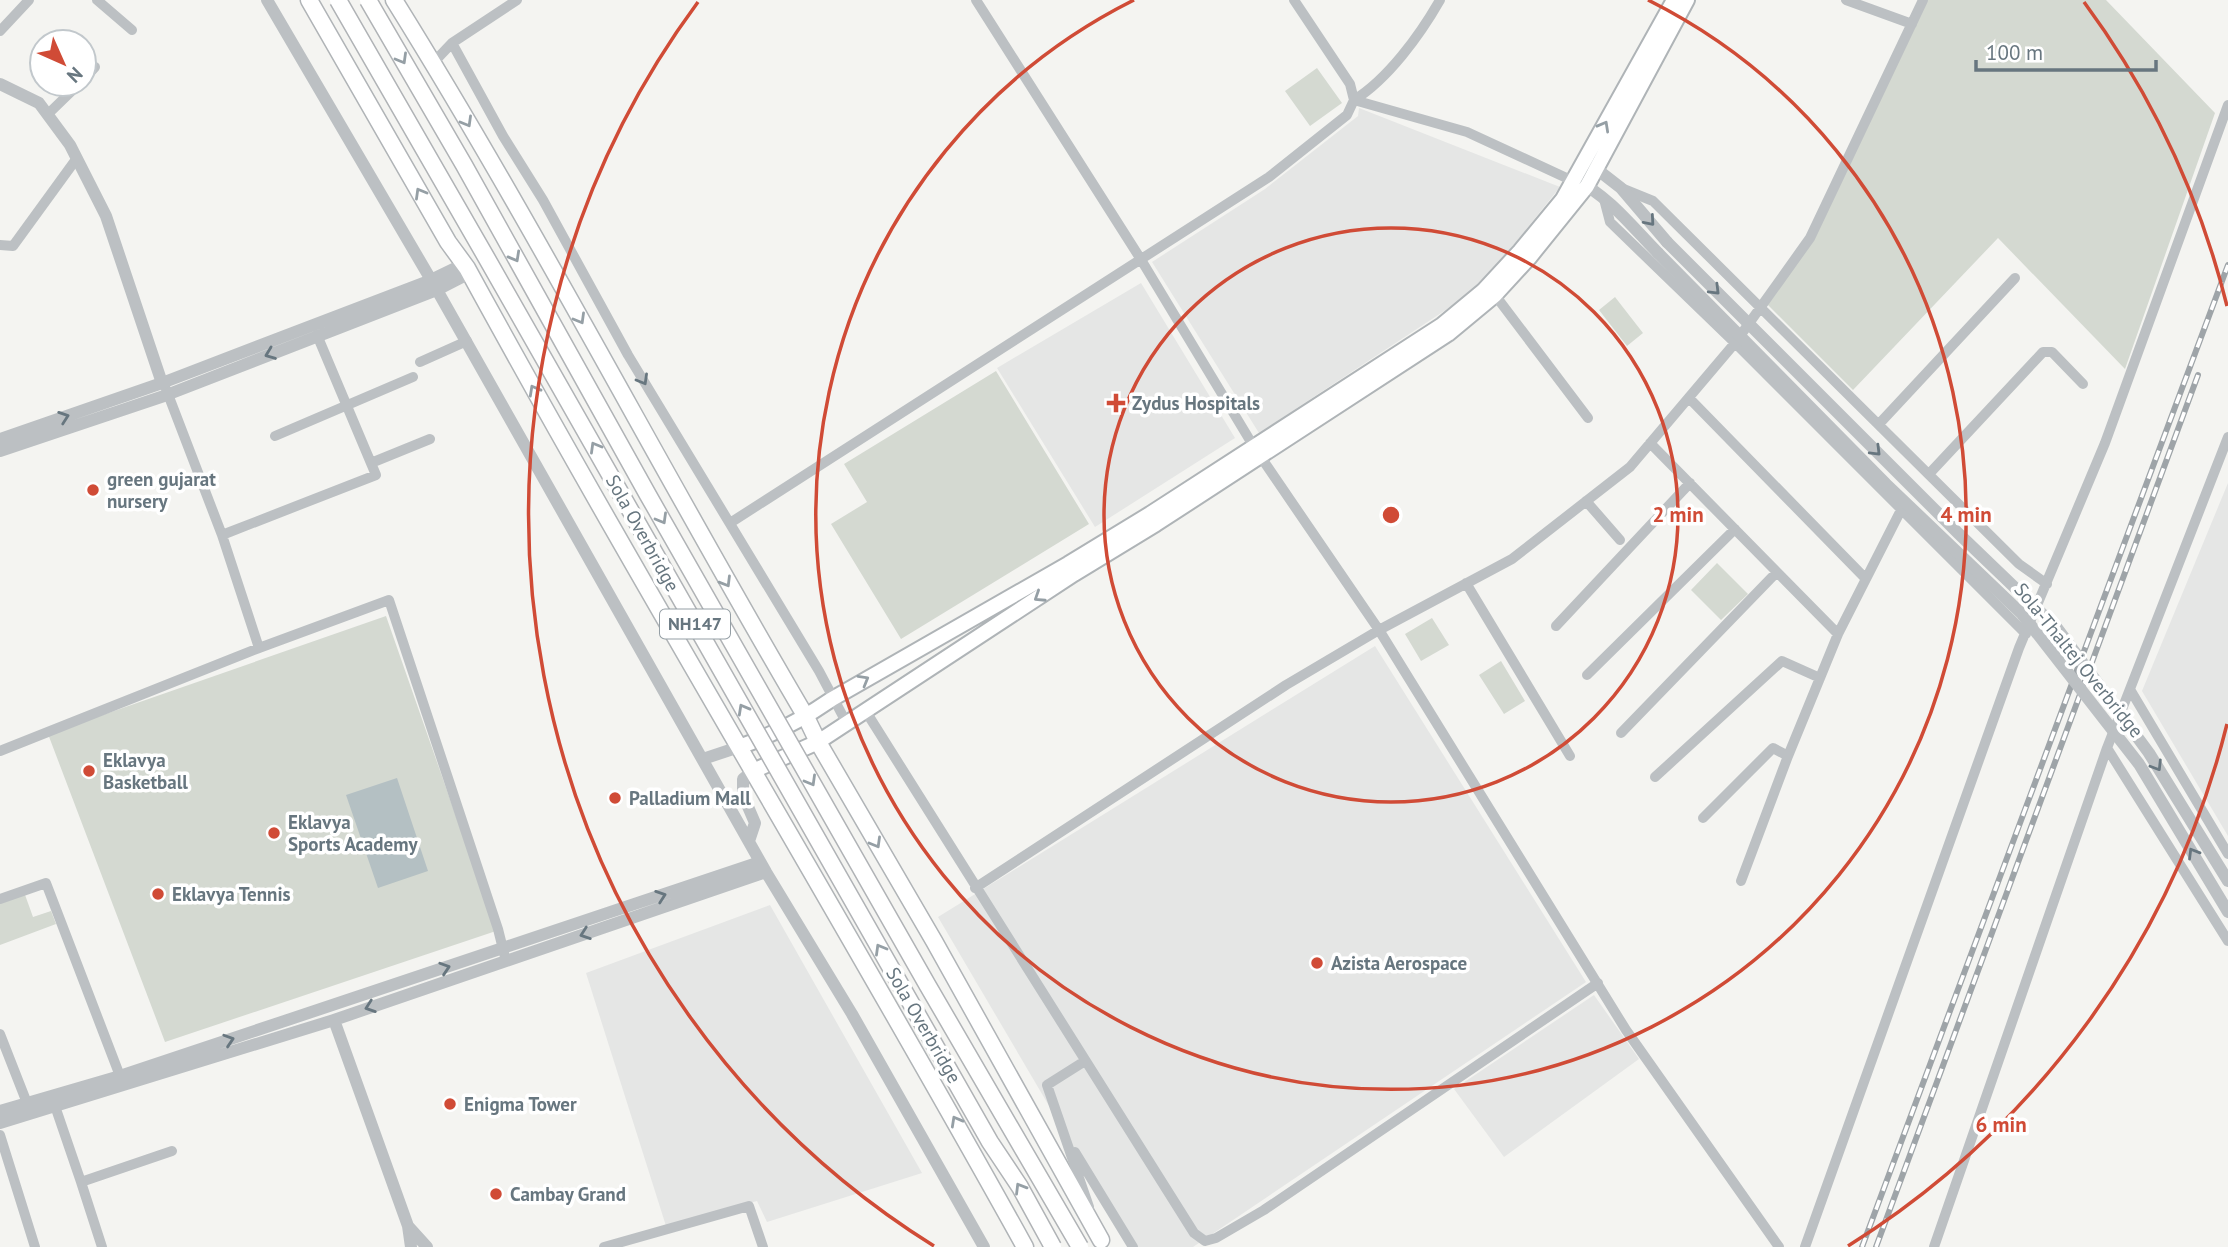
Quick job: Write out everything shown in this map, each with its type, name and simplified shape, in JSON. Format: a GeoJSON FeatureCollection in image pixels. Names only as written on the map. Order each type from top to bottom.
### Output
{"type":"FeatureCollection","features":[{"type":"Feature","properties":{"kind":"main road"},"geometry":{"type":"LineString","coordinates":[[309,0],[448,242],[467,268],[620,544],[953,1117],[1025,1247]]}},
{"type":"Feature","properties":{"kind":"main road","name":"Sola Overbridge"},"geometry":{"type":"LineString","coordinates":[[338,0],[990,1142],[1020,1187],[1053,1247]]}},
{"type":"Feature","properties":{"kind":"main road","name":"Sola Overbridge"},"geometry":{"type":"LineString","coordinates":[[368,0],[928,986],[1080,1247]]}},
{"type":"Feature","properties":{"kind":"main road"},"geometry":{"type":"LineString","coordinates":[[394,0],[646,433],[720,571],[806,717],[1103,1244]]}},
{"type":"Feature","properties":{"kind":"main road"},"geometry":{"type":"LineString","coordinates":[[1591,163],[1674,0]]}},
{"type":"Feature","properties":{"kind":"main road"},"geometry":{"type":"LineString","coordinates":[[739,747],[806,717],[832,699],[1257,452],[1448,334],[1495,295],[1529,258],[1580,183],[1687,0]]}},
{"type":"Feature","properties":{"kind":"main road"},"geometry":{"type":"LineString","coordinates":[[753,771],[818,742],[1257,452],[1441,325],[1483,291],[1580,183]]}},
{"type":"Feature","properties":{"kind":"street"},"geometry":{"type":"LineString","coordinates":[[0,31],[29,0]]}},
{"type":"Feature","properties":{"kind":"street"},"geometry":{"type":"LineString","coordinates":[[97,0],[132,30]]}},
{"type":"Feature","properties":{"kind":"street"},"geometry":{"type":"LineString","coordinates":[[267,0],[467,341],[763,867],[852,1014],[984,1247]]}},
{"type":"Feature","properties":{"kind":"street"},"geometry":{"type":"LineString","coordinates":[[433,63],[452,43],[517,0]]}},
{"type":"Feature","properties":{"kind":"street"},"geometry":{"type":"LineString","coordinates":[[976,0],[1140,258],[1257,452],[1379,630],[1626,1030],[1779,1247]]}},
{"type":"Feature","properties":{"kind":"street"},"geometry":{"type":"LineString","coordinates":[[1294,0],[1350,84],[1354,100]]}},
{"type":"Feature","properties":{"kind":"street"},"geometry":{"type":"LineString","coordinates":[[730,523],[1269,177],[1347,115],[1354,100],[1371,89],[1391,68],[1440,0]]}},
{"type":"Feature","properties":{"kind":"street"},"geometry":{"type":"LineString","coordinates":[[1846,0],[1912,24]]}},
{"type":"Feature","properties":{"kind":"street"},"geometry":{"type":"LineString","coordinates":[[975,888],[1286,684],[1379,630],[1512,559],[1630,467],[1735,343],[1810,238],[1923,0]]}},
{"type":"Feature","properties":{"kind":"street"},"geometry":{"type":"LineString","coordinates":[[452,43],[503,136],[543,200],[628,355],[819,671],[846,722]]}},
{"type":"Feature","properties":{"kind":"street"},"geometry":{"type":"LineString","coordinates":[[0,83],[39,103],[48,114],[77,158],[106,216],[165,388],[222,535],[259,648]]}},
{"type":"Feature","properties":{"kind":"street"},"geometry":{"type":"LineString","coordinates":[[48,114],[65,98]]}},
{"type":"Feature","properties":{"kind":"street"},"geometry":{"type":"LineString","coordinates":[[1354,100],[1468,132],[1580,183]]}},
{"type":"Feature","properties":{"kind":"street"},"geometry":{"type":"LineString","coordinates":[[1805,1247],[2026,634],[2105,443],[2228,105]]}},
{"type":"Feature","properties":{"kind":"street"},"geometry":{"type":"LineString","coordinates":[[0,245],[13,246],[77,158]]}},
{"type":"Feature","properties":{"kind":"street","name":"Sola-Thaltej Overbridge"},"geometry":{"type":"LineString","coordinates":[[1591,163],[1621,188],[1667,242],[1959,534],[2057,628],[2149,753],[2228,881]]}},
{"type":"Feature","properties":{"kind":"street","name":"Sola-Thaltej Overbridge"},"geometry":{"type":"LineString","coordinates":[[1580,183],[1604,198],[1886,484],[2022,614],[2139,764],[2228,912]]}},
{"type":"Feature","properties":{"kind":"street"},"geometry":{"type":"LineString","coordinates":[[1621,188],[1653,201],[2019,564],[2047,584]]}},
{"type":"Feature","properties":{"kind":"street"},"geometry":{"type":"LineString","coordinates":[[1604,198],[1610,222],[2026,634]]}},
{"type":"Feature","properties":{"kind":"street"},"geometry":{"type":"LineString","coordinates":[[0,439],[165,388],[317,335],[467,268]]}},
{"type":"Feature","properties":{"kind":"street"},"geometry":{"type":"LineString","coordinates":[[1879,424],[2015,278]]}},
{"type":"Feature","properties":{"kind":"street"},"geometry":{"type":"LineString","coordinates":[[0,451],[434,285]]}},
{"type":"Feature","properties":{"kind":"street"},"geometry":{"type":"LineString","coordinates":[[1495,295],[1588,418]]}},
{"type":"Feature","properties":{"kind":"street"},"geometry":{"type":"LineString","coordinates":[[222,535],[376,475],[317,335]]}},
{"type":"Feature","properties":{"kind":"street"},"geometry":{"type":"LineString","coordinates":[[420,362],[467,341]]}},
{"type":"Feature","properties":{"kind":"street"},"geometry":{"type":"LineString","coordinates":[[1929,474],[2043,352],[2052,352],[2082,384]]}},
{"type":"Feature","properties":{"kind":"street"},"geometry":{"type":"LineString","coordinates":[[275,436],[413,377]]}},
{"type":"Feature","properties":{"kind":"street"},"geometry":{"type":"LineString","coordinates":[[1689,398],[1866,579]]}},
{"type":"Feature","properties":{"kind":"street"},"geometry":{"type":"LineString","coordinates":[[1934,1247],[2108,748],[2228,437]]}},
{"type":"Feature","properties":{"kind":"street"},"geometry":{"type":"LineString","coordinates":[[371,463],[430,439]]}},
{"type":"Feature","properties":{"kind":"street"},"geometry":{"type":"LineString","coordinates":[[1650,443],[1838,634]]}},
{"type":"Feature","properties":{"kind":"street"},"geometry":{"type":"LineString","coordinates":[[1556,626],[1690,483]]}},
{"type":"Feature","properties":{"kind":"street"},"geometry":{"type":"LineString","coordinates":[[1586,501],[1620,540]]}},
{"type":"Feature","properties":{"kind":"street"},"geometry":{"type":"LineString","coordinates":[[1741,881],[1787,756],[1838,634],[1901,510]]}},
{"type":"Feature","properties":{"kind":"street"},"geometry":{"type":"LineString","coordinates":[[1587,675],[1735,529]]}},
{"type":"Feature","properties":{"kind":"street"},"geometry":{"type":"LineString","coordinates":[[1621,733],[1777,572]]}},
{"type":"Feature","properties":{"kind":"street"},"geometry":{"type":"LineString","coordinates":[[1466,583],[1570,756]]}},
{"type":"Feature","properties":{"kind":"street"},"geometry":{"type":"LineString","coordinates":[[0,751],[259,648],[389,600],[505,955]]}},
{"type":"Feature","properties":{"kind":"street"},"geometry":{"type":"LineString","coordinates":[[1655,776],[1782,661],[1820,678]]}},
{"type":"Feature","properties":{"kind":"street"},"geometry":{"type":"LineString","coordinates":[[2130,691],[2228,854]]}},
{"type":"Feature","properties":{"kind":"street"},"geometry":{"type":"LineString","coordinates":[[864,710],[1202,1244],[1264,1210],[1598,984]]}},
{"type":"Feature","properties":{"kind":"street"},"geometry":{"type":"LineString","coordinates":[[703,759],[739,747]]}},
{"type":"Feature","properties":{"kind":"street"},"geometry":{"type":"LineString","coordinates":[[1703,818],[1773,748],[1787,756]]}},
{"type":"Feature","properties":{"kind":"street"},"geometry":{"type":"LineString","coordinates":[[2108,748],[2228,941]]}},
{"type":"Feature","properties":{"kind":"street"},"geometry":{"type":"LineString","coordinates":[[749,841],[755,823],[743,795],[743,779],[753,771]]}},
{"type":"Feature","properties":{"kind":"street"},"geometry":{"type":"LineString","coordinates":[[0,1111],[505,955],[763,867]]}},
{"type":"Feature","properties":{"kind":"street"},"geometry":{"type":"LineString","coordinates":[[0,899],[46,883],[120,1076]]}},
{"type":"Feature","properties":{"kind":"street"},"geometry":{"type":"LineString","coordinates":[[0,1123],[334,1020],[505,955]]}},
{"type":"Feature","properties":{"kind":"street"},"geometry":{"type":"LineString","coordinates":[[334,1020],[408,1226],[411,1247]]}},
{"type":"Feature","properties":{"kind":"street"},"geometry":{"type":"LineString","coordinates":[[0,1034],[27,1103]]}},
{"type":"Feature","properties":{"kind":"street"},"geometry":{"type":"LineString","coordinates":[[1047,1085],[1085,1061]]}},
{"type":"Feature","properties":{"kind":"street"},"geometry":{"type":"LineString","coordinates":[[1047,1085],[1103,1244]]}},
{"type":"Feature","properties":{"kind":"street"},"geometry":{"type":"LineString","coordinates":[[1047,1085],[1071,1144],[1133,1247]]}},
{"type":"Feature","properties":{"kind":"street"},"geometry":{"type":"LineString","coordinates":[[55,1106],[102,1247]]}},
{"type":"Feature","properties":{"kind":"street"},"geometry":{"type":"LineString","coordinates":[[0,1135],[35,1247]]}},
{"type":"Feature","properties":{"kind":"street"},"geometry":{"type":"LineString","coordinates":[[81,1182],[172,1151]]}},
{"type":"Feature","properties":{"kind":"street"},"geometry":{"type":"LineString","coordinates":[[604,1247],[749,1206],[764,1247]]}},
{"type":"Feature","properties":{"kind":"street"},"geometry":{"type":"LineString","coordinates":[[408,1226],[427,1247]]}},
{"type":"Feature","properties":{"kind":"shaded area"},"geometry":{"type":"Polygon","coordinates":[[[1926,0],[2106,0],[2215,113],[2125,369],[1998,238],[1853,390],[1767,304],[1813,240],[1926,0]]]}},
{"type":"Feature","properties":{"kind":"shaded area"},"geometry":{"type":"Polygon","coordinates":[[[1317,68],[1342,103],[1310,126],[1285,91],[1317,68]]]}},
{"type":"Feature","properties":{"kind":"shaded area"},"geometry":{"type":"Polygon","coordinates":[[[1359,108],[1560,187],[1479,288],[1259,433],[1152,262],[1265,189],[1358,116],[1359,108]]]}},
{"type":"Feature","properties":{"kind":"shaded area","name":"Zydus Hospitals"},"geometry":{"type":"Polygon","coordinates":[[[1141,283],[1235,438],[1095,527],[997,368],[1141,283]]]}},
{"type":"Feature","properties":{"kind":"shaded area"},"geometry":{"type":"Polygon","coordinates":[[[1615,297],[1643,333],[1627,346],[1599,310],[1615,297]]]}},
{"type":"Feature","properties":{"kind":"shaded area"},"geometry":{"type":"Polygon","coordinates":[[[996,371],[1089,524],[901,639],[831,524],[867,502],[844,464],[996,371]]]}},
{"type":"Feature","properties":{"kind":"shaded area"},"geometry":{"type":"Polygon","coordinates":[[[2228,483],[2228,836],[2142,691],[2228,483]]]}},
{"type":"Feature","properties":{"kind":"shaded area"},"geometry":{"type":"Polygon","coordinates":[[[1717,563],[1748,594],[1721,620],[1691,590],[1717,563]]]}},
{"type":"Feature","properties":{"kind":"shaded area","name":"Eklavya Sports Academy"},"geometry":{"type":"Polygon","coordinates":[[[386,616],[496,931],[165,1042],[48,734],[386,616]]]}},
{"type":"Feature","properties":{"kind":"shaded area"},"geometry":{"type":"Polygon","coordinates":[[[1432,618],[1449,645],[1421,661],[1405,634],[1432,618]]]}},
{"type":"Feature","properties":{"kind":"shaded area"},"geometry":{"type":"Polygon","coordinates":[[[1375,646],[1586,982],[1193,1247],[1132,1247],[938,917],[1375,646]]]}},
{"type":"Feature","properties":{"kind":"shaded area"},"geometry":{"type":"Polygon","coordinates":[[[1501,661],[1525,701],[1504,714],[1479,675],[1501,661]]]}},
{"type":"Feature","properties":{"kind":"shaded area"},"geometry":{"type":"Polygon","coordinates":[[[397,778],[428,871],[378,888],[346,795],[397,778]]]}},
{"type":"Feature","properties":{"kind":"shaded area"},"geometry":{"type":"Polygon","coordinates":[[[24,892],[33,917],[51,911],[56,924],[0,945],[0,901],[24,892]]]}},
{"type":"Feature","properties":{"kind":"shaded area"},"geometry":{"type":"Polygon","coordinates":[[[770,905],[922,1173],[767,1222],[757,1201],[666,1226],[586,973],[770,905]]]}},
{"type":"Feature","properties":{"kind":"shaded area"},"geometry":{"type":"Polygon","coordinates":[[[1594,995],[1639,1059],[1504,1157],[1454,1089],[1594,995]]]}},
{"type":"Feature","properties":{"kind":"railway"},"geometry":{"type":"LineString","coordinates":[[1862,1247],[2228,265]]}},
{"type":"Feature","properties":{"kind":"railway"},"geometry":{"type":"LineString","coordinates":[[1876,1247],[2198,375]]}},
{"type":"Feature","properties":{"kind":"place","name":"Zydus Hospitals"},"geometry":{"type":"Point","coordinates":[1116,403]}},
{"type":"Feature","properties":{"kind":"place","name":"green gujarat nursery"},"geometry":{"type":"Point","coordinates":[93,490]}},
{"type":"Feature","properties":{"kind":"place","name":"Eklavya Basketball"},"geometry":{"type":"Point","coordinates":[89,771]}},
{"type":"Feature","properties":{"kind":"place","name":"Palladium Mall"},"geometry":{"type":"Point","coordinates":[615,798]}},
{"type":"Feature","properties":{"kind":"place","name":"Eklavya Sports Academy"},"geometry":{"type":"Point","coordinates":[274,833]}},
{"type":"Feature","properties":{"kind":"place","name":"Eklavya Tennis"},"geometry":{"type":"Point","coordinates":[158,894]}},
{"type":"Feature","properties":{"kind":"place","name":"Azista Aerospace"},"geometry":{"type":"Point","coordinates":[1317,963]}},
{"type":"Feature","properties":{"kind":"place","name":"Enigma Tower"},"geometry":{"type":"Point","coordinates":[450,1104]}},
{"type":"Feature","properties":{"kind":"place","name":"Cambay Grand"},"geometry":{"type":"Point","coordinates":[496,1194]}}]}
